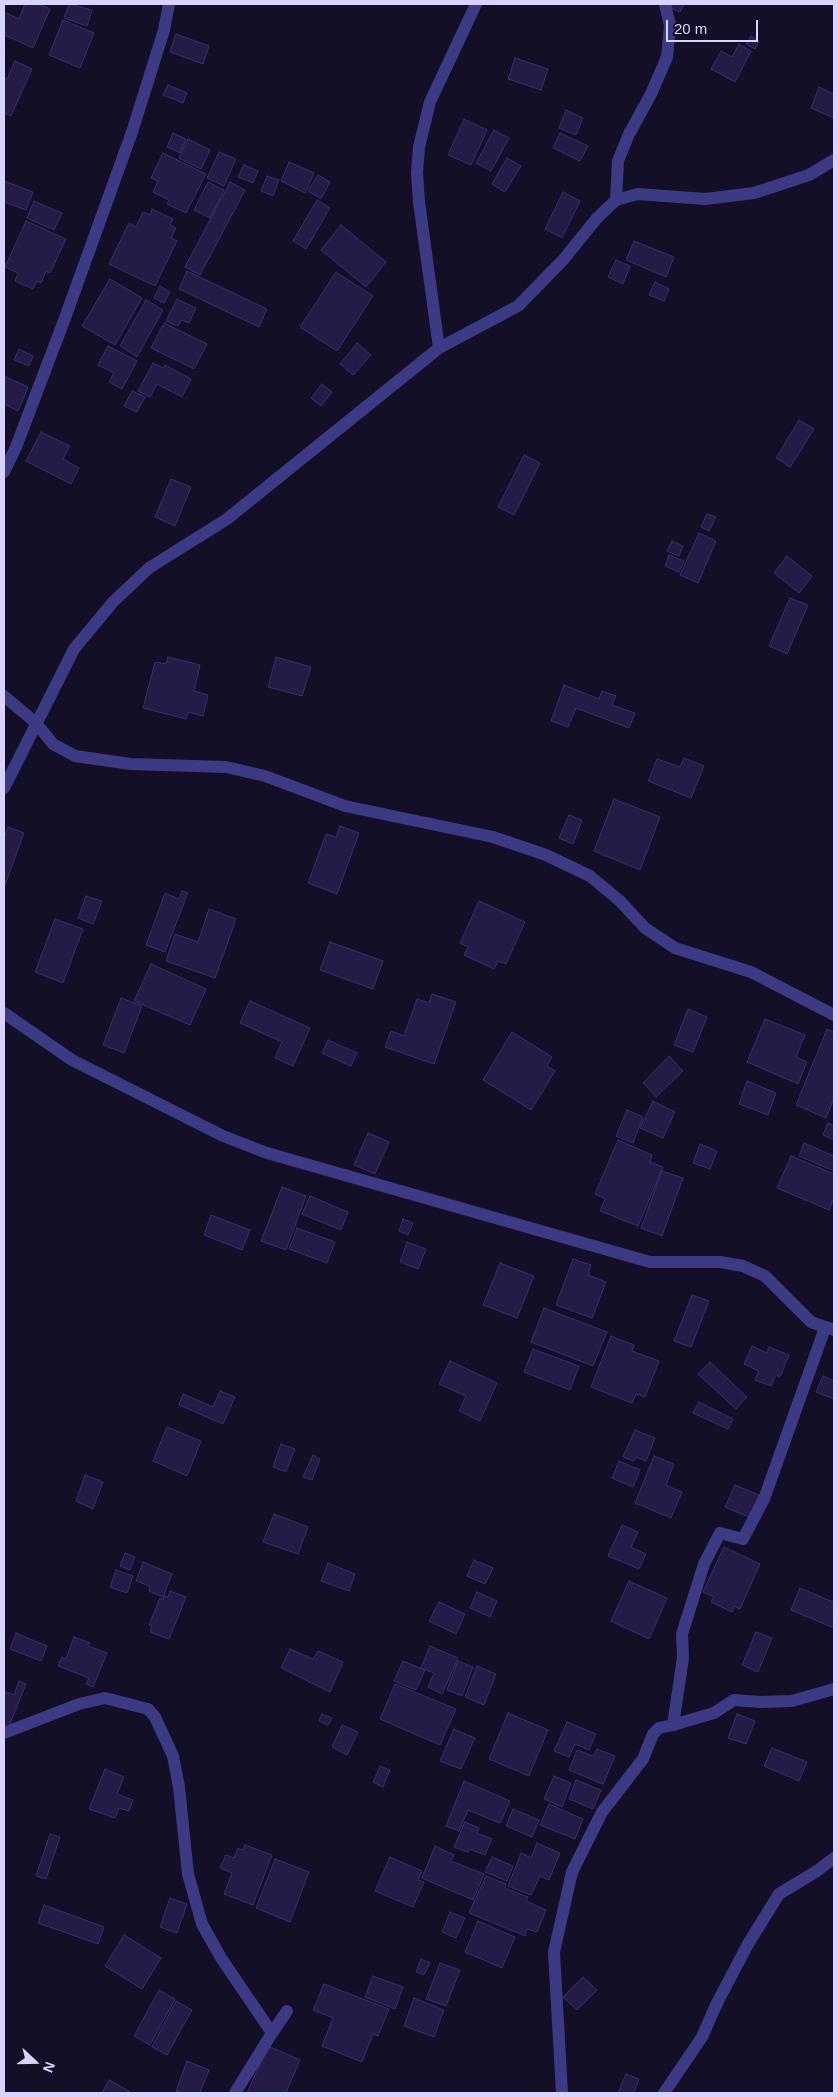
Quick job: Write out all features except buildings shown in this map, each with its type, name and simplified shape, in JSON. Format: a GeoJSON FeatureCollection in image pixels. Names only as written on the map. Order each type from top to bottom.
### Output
{"type":"FeatureCollection","features":[{"type":"Feature","properties":{"kind":"street"},"geometry":{"type":"LineString","coordinates":[[4,472],[16,447],[62,328],[132,132],[164,30],[169,4]]}},
{"type":"Feature","properties":{"kind":"street"},"geometry":{"type":"LineString","coordinates":[[439,348],[416,173],[419,147],[430,102],[476,4]]}},
{"type":"Feature","properties":{"kind":"street"},"geometry":{"type":"LineString","coordinates":[[616,200],[618,161],[667,56],[670,25],[665,4]]}},
{"type":"Feature","properties":{"kind":"street"},"geometry":{"type":"LineString","coordinates":[[4,788],[74,649],[113,602],[149,568],[226,519],[439,348],[518,306],[563,260],[597,218],[616,200],[638,194],[705,199],[754,193],[809,175],[834,160]]}},
{"type":"Feature","properties":{"kind":"street"},"geometry":{"type":"LineString","coordinates":[[4,696],[36,723],[53,744],[75,756],[130,764],[234,769],[265,776],[345,806],[493,837],[546,855],[590,876],[620,901],[645,928],[675,948],[751,972],[834,1015]]}},
{"type":"Feature","properties":{"kind":"street"},"geometry":{"type":"LineString","coordinates":[[4,1013],[72,1060],[222,1136],[267,1153],[650,1262],[720,1262],[743,1266],[765,1276],[812,1322],[829,1329],[764,1499],[743,1539],[720,1533],[704,1564],[682,1634],[683,1658],[673,1725]]}},
{"type":"Feature","properties":{"kind":"street"},"geometry":{"type":"LineString","coordinates":[[562,2093],[554,1952],[572,1872],[602,1812],[643,1759],[653,1734],[659,1728],[714,1714],[734,1700],[760,1702],[792,1701],[834,1689]]}},
{"type":"Feature","properties":{"kind":"street"},"geometry":{"type":"LineString","coordinates":[[4,1732],[79,1704],[106,1698],[148,1709],[155,1717],[173,1756],[179,1787],[188,1874],[202,1924],[221,1958],[272,2033]]}},
{"type":"Feature","properties":{"kind":"street"},"geometry":{"type":"LineString","coordinates":[[664,2093],[702,2037],[717,2003],[779,1894],[817,1872],[834,1858]]}},
{"type":"Feature","properties":{"kind":"street"},"geometry":{"type":"LineString","coordinates":[[235,2093],[287,2012]]}}]}
